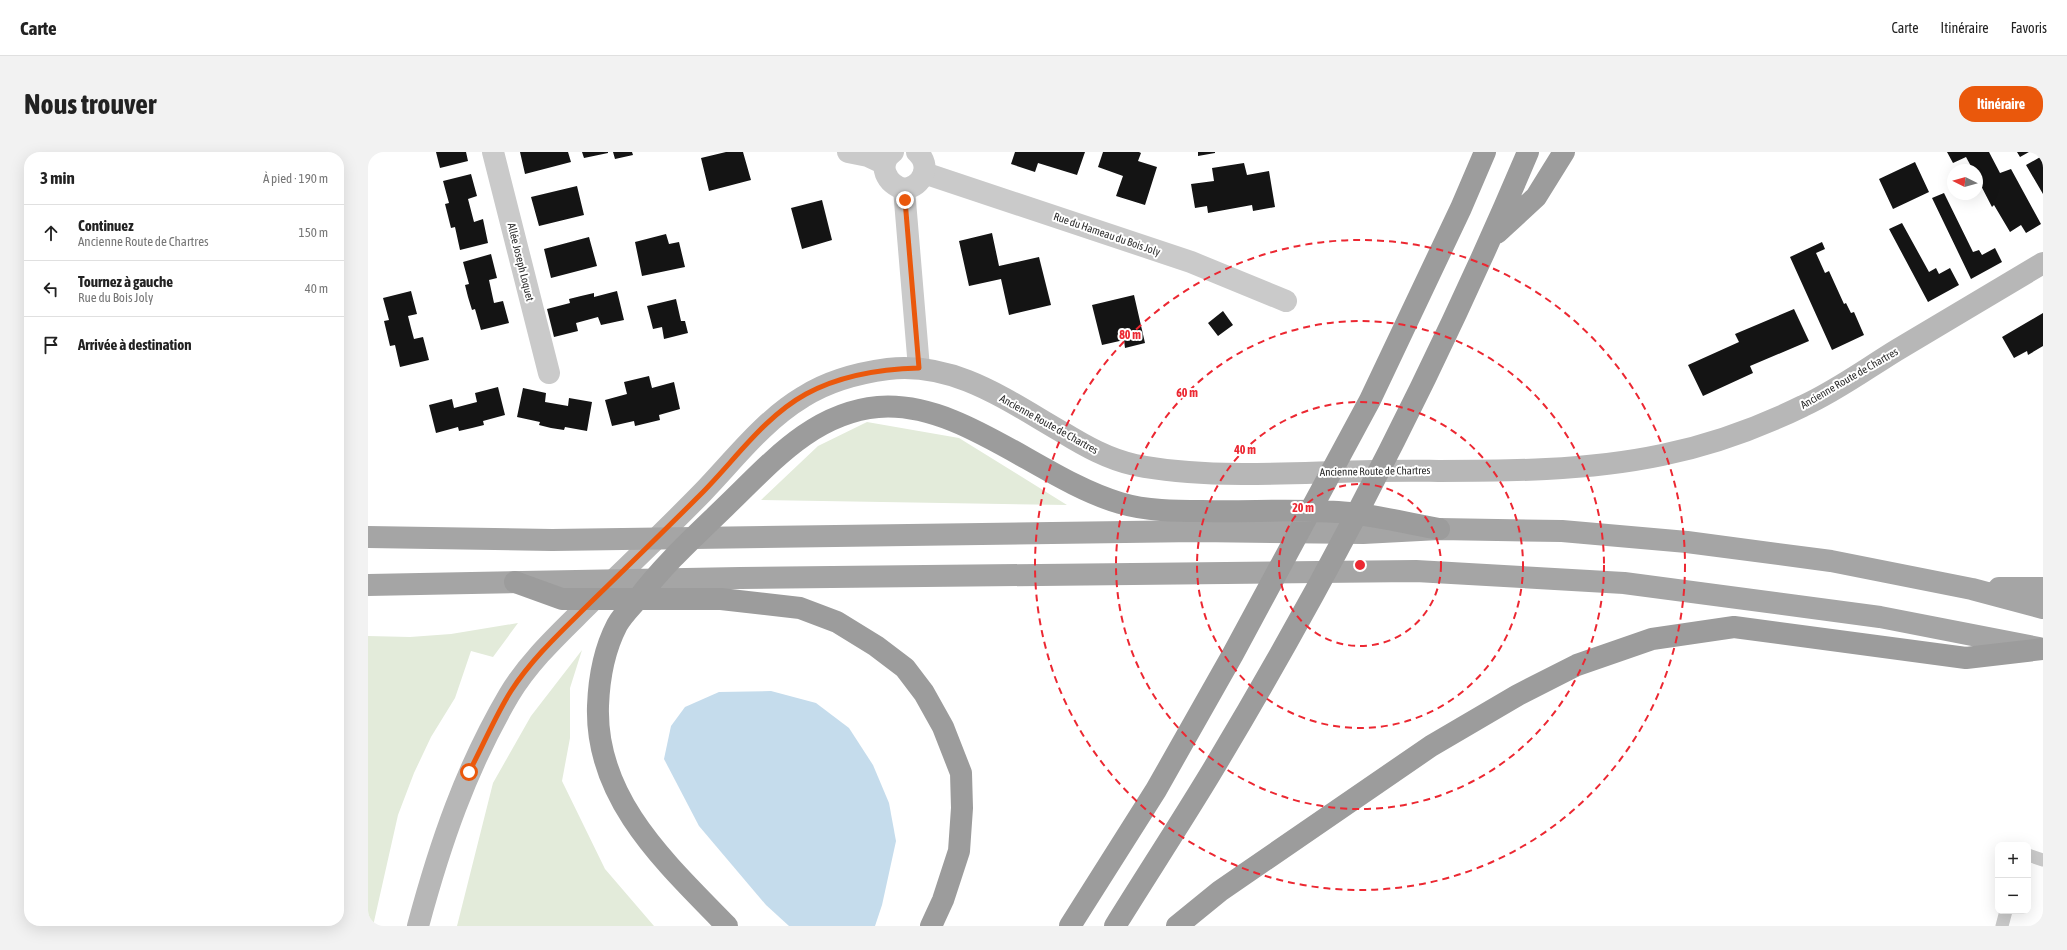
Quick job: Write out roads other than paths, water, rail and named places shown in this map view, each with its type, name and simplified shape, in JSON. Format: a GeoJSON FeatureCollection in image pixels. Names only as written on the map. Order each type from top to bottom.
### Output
{"type":"FeatureCollection","features":[{"type":"Feature","properties":{"kind":"highway"},"geometry":{"type":"LineString","coordinates":[[1070,926],[1159,784],[1236,648],[1359,420],[1461,208],[1485,152]]}},
{"type":"Feature","properties":{"kind":"highway"},"geometry":{"type":"LineString","coordinates":[[1115,926],[1209,776],[1305,609],[1394,440],[1491,240],[1528,152]]}},
{"type":"Feature","properties":{"kind":"highway"},"geometry":{"type":"LineString","coordinates":[[1491,240],[1536,197],[1564,152]]}},
{"type":"Feature","properties":{"kind":"highway"},"geometry":{"type":"LineString","coordinates":[[727,926],[645,838],[626,810],[613,785],[604,760],[597,716],[598,693],[602,668],[618,623],[652,580],[688,542],[777,457],[823,422],[847,412],[877,407],[902,407],[928,411],[960,424],[1076,486],[1120,503],[1161,511],[1339,512],[1439,529]]}},
{"type":"Feature","properties":{"kind":"highway"},"geometry":{"type":"LineString","coordinates":[[515,582],[562,599],[720,600],[800,608],[837,622],[876,646],[904,668],[924,693],[943,727],[961,773],[962,808],[959,851],[943,900],[931,926]]}},
{"type":"Feature","properties":{"kind":"highway"},"geometry":{"type":"LineString","coordinates":[[1177,926],[1220,891],[1438,742],[1518,695],[1576,665],[1652,639],[1734,627],[1966,658],[2043,649]]}},
{"type":"Feature","properties":{"kind":"main road","name":"Ancienne Route de Chartres"},"geometry":{"type":"LineString","coordinates":[[418,926],[436,859],[469,772],[511,692],[542,650],[703,492],[758,433],[783,410],[806,394],[844,378],[890,369],[919,368],[943,372],[965,379],[993,392],[1088,448],[1120,462],[1162,470],[1223,473],[1544,470],[1598,466],[1665,455],[1738,434],[1806,405],[2043,263]]}},
{"type":"Feature","properties":{"kind":"main road"},"geometry":{"type":"LineString","coordinates":[[368,537],[552,540],[1197,532],[1363,533],[1439,529],[1562,531],[1687,542],[1831,561],[1972,589],[2043,608]]}},
{"type":"Feature","properties":{"kind":"main road"},"geometry":{"type":"LineString","coordinates":[[368,585],[740,578],[1416,571],[1624,583],[1880,617],[2043,649]]}},
{"type":"Feature","properties":{"kind":"main road"},"geometry":{"type":"LineString","coordinates":[[1972,589],[2043,588]]}},
{"type":"Feature","properties":{"kind":"street","name":"Allée Joseph Loquet"},"geometry":{"type":"LineString","coordinates":[[493,152],[548,373]]}},
{"type":"Feature","properties":{"kind":"street"},"geometry":{"type":"LineString","coordinates":[[848,152],[889,158],[884,171],[891,183],[904,189],[917,184],[922,180],[924,173],[924,161],[917,152]]}},
{"type":"Feature","properties":{"kind":"street","name":"Rue du Hameau du Bois Joly"},"geometry":{"type":"LineString","coordinates":[[924,173],[1191,262],[1286,301]]}},
{"type":"Feature","properties":{"kind":"street"},"geometry":{"type":"LineString","coordinates":[[904,189],[919,368]]}},
{"type":"Feature","properties":{"kind":"lane"},"geometry":{"type":"LineString","coordinates":[[2031,857],[2043,860]]}},
{"type":"Feature","properties":{"kind":"lane"},"geometry":{"type":"LineString","coordinates":[[2002,926],[2005,914]]}},
{"type":"Feature","properties":{"kind":"water"},"geometry":{"type":"Polygon","coordinates":[[[771,691],[816,703],[849,728],[873,765],[889,803],[896,841],[882,905],[875,926],[789,926],[766,905],[699,826],[664,759],[671,726],[685,707],[719,692],[771,691]]]}}]}
